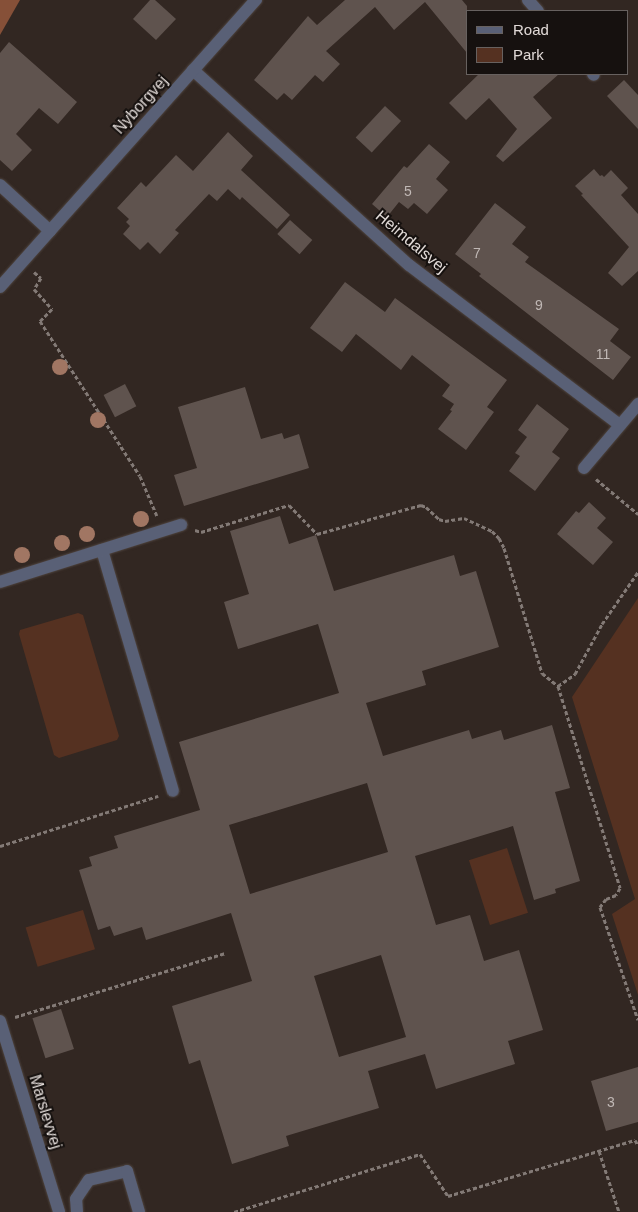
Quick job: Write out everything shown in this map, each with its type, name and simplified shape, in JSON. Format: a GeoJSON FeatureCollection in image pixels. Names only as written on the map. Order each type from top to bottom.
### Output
{"type":"FeatureCollection","features":[{"type":"Feature","properties":{"kind":"street","name":"Nyborgvej"},"geometry":{"type":"LineString","coordinates":[[0,287],[256,0]]}},
{"type":"Feature","properties":{"kind":"street"},"geometry":{"type":"LineString","coordinates":[[528,0],[537,10]]}},
{"type":"Feature","properties":{"kind":"street","name":"Heimdalsvej"},"geometry":{"type":"LineString","coordinates":[[193,70],[409,265],[620,425]]}},
{"type":"Feature","properties":{"kind":"street"},"geometry":{"type":"LineString","coordinates":[[0,185],[50,231]]}},
{"type":"Feature","properties":{"kind":"street"},"geometry":{"type":"LineString","coordinates":[[584,468],[638,404]]}},
{"type":"Feature","properties":{"kind":"street"},"geometry":{"type":"LineString","coordinates":[[0,582],[181,526]]}},
{"type":"Feature","properties":{"kind":"street"},"geometry":{"type":"LineString","coordinates":[[102,550],[173,791]]}},
{"type":"Feature","properties":{"kind":"street","name":"Marslevvej"},"geometry":{"type":"LineString","coordinates":[[0,1021],[59,1212]]}},
{"type":"Feature","properties":{"kind":"street"},"geometry":{"type":"LineString","coordinates":[[77,1212],[76,1199],[89,1180],[127,1172],[139,1212]]}},
{"type":"Feature","properties":{"kind":"path"},"geometry":{"type":"LineString","coordinates":[[23,261],[41,278],[34,289],[52,309],[40,320],[140,476],[163,530]]}},
{"type":"Feature","properties":{"kind":"path"},"geometry":{"type":"LineString","coordinates":[[584,468],[638,514]]}},
{"type":"Feature","properties":{"kind":"path"},"geometry":{"type":"LineString","coordinates":[[181,526],[201,532],[289,505],[317,534],[421,505],[439,519],[446,521],[464,518],[492,531],[504,548],[542,673],[558,686],[620,888],[616,895],[606,899],[600,907],[638,1020]]}},
{"type":"Feature","properties":{"kind":"path"},"geometry":{"type":"LineString","coordinates":[[558,686],[575,674],[602,624],[638,572]]}},
{"type":"Feature","properties":{"kind":"path"},"geometry":{"type":"LineString","coordinates":[[0,846],[173,791]]}},
{"type":"Feature","properties":{"kind":"path"},"geometry":{"type":"LineString","coordinates":[[0,1021],[225,953]]}},
{"type":"Feature","properties":{"kind":"path"},"geometry":{"type":"LineString","coordinates":[[234,1212],[420,1154],[448,1196],[636,1139],[638,1145]]}},
{"type":"Feature","properties":{"kind":"path"},"geometry":{"type":"LineString","coordinates":[[599,1151],[619,1212]]}},
{"type":"Feature","properties":{"kind":"green space"},"geometry":{"type":"Polygon","coordinates":[[[638,598],[638,995],[612,914],[635,899],[572,697],[638,598]]]}},
{"type":"Feature","properties":{"kind":"green space"},"geometry":{"type":"Polygon","coordinates":[[[78,613],[83,615],[119,736],[117,740],[59,758],[54,755],[19,634],[20,630],[78,613]]]}},
{"type":"Feature","properties":{"kind":"green space"},"geometry":{"type":"Polygon","coordinates":[[[507,848],[528,913],[490,925],[469,860],[507,848]]]}},
{"type":"Feature","properties":{"kind":"green space"},"geometry":{"type":"Polygon","coordinates":[[[83,910],[95,949],[38,967],[26,928],[83,910]]]}},
{"type":"Feature","properties":{"kind":"shaded area"},"geometry":{"type":"Polygon","coordinates":[[[0,0],[20,0],[0,35],[0,0]]]}},
{"type":"Feature","properties":{"kind":"building"},"geometry":{"type":"Polygon","coordinates":[[[150,0],[155,0],[176,19],[156,40],[133,19],[150,0]]]}},
{"type":"Feature","properties":{"kind":"building"},"geometry":{"type":"Polygon","coordinates":[[[345,0],[462,0],[467,6],[466,52],[425,2],[394,30],[375,7],[326,51],[340,64],[323,82],[315,75],[292,100],[284,93],[277,100],[254,80],[308,16],[317,25],[345,0]]]}},
{"type":"Feature","properties":{"kind":"building"},"geometry":{"type":"Polygon","coordinates":[[[9,42],[77,102],[58,124],[39,108],[16,134],[32,150],[12,171],[0,160],[0,53],[9,42]]]}},
{"type":"Feature","properties":{"kind":"building"},"geometry":{"type":"Polygon","coordinates":[[[478,75],[558,75],[533,97],[552,118],[503,162],[496,156],[517,129],[489,98],[466,120],[449,103],[478,75]]]}},
{"type":"Feature","properties":{"kind":"building"},"geometry":{"type":"Polygon","coordinates":[[[624,80],[638,95],[638,129],[607,96],[624,80]]]}},
{"type":"Feature","properties":{"kind":"building"},"geometry":{"type":"Polygon","coordinates":[[[385,106],[401,121],[372,152],[356,137],[385,106]]]}},
{"type":"Feature","properties":{"kind":"building"},"geometry":{"type":"Polygon","coordinates":[[[228,132],[253,156],[241,170],[290,215],[277,229],[242,197],[240,200],[228,189],[217,201],[209,194],[175,230],[179,233],[160,254],[148,242],[140,250],[123,234],[130,226],[126,222],[129,219],[117,208],[141,182],[146,187],[176,155],[193,171],[228,132]]]}},
{"type":"Feature","properties":{"kind":"building"},"geometry":{"type":"Polygon","coordinates":[[[429,144],[450,162],[436,179],[448,190],[427,214],[414,203],[408,209],[399,202],[387,217],[372,204],[404,166],[407,168],[429,144]]]}},
{"type":"Feature","properties":{"kind":"building"},"geometry":{"type":"Polygon","coordinates":[[[594,169],[600,176],[604,177],[611,170],[628,188],[621,195],[638,214],[638,271],[622,286],[608,273],[629,247],[575,186],[594,169]]]}},
{"type":"Feature","properties":{"kind":"building"},"geometry":{"type":"Polygon","coordinates":[[[495,203],[526,227],[512,244],[529,257],[525,262],[619,329],[610,341],[631,357],[613,380],[479,276],[481,274],[455,254],[495,203]]]}},
{"type":"Feature","properties":{"kind":"building"},"geometry":{"type":"Polygon","coordinates":[[[290,220],[312,240],[300,254],[277,234],[290,220]]]}},
{"type":"Feature","properties":{"kind":"building"},"geometry":{"type":"Polygon","coordinates":[[[345,282],[385,312],[395,298],[507,380],[487,407],[494,412],[466,450],[438,429],[452,411],[450,410],[454,404],[442,396],[450,385],[412,355],[401,370],[356,334],[342,352],[310,328],[345,282]]]}},
{"type":"Feature","properties":{"kind":"building"},"geometry":{"type":"Polygon","coordinates":[[[125,384],[136,406],[115,417],[104,395],[125,384]]]}},
{"type":"Feature","properties":{"kind":"building"},"geometry":{"type":"Polygon","coordinates":[[[245,387],[261,439],[282,433],[284,439],[299,434],[309,468],[184,506],[174,475],[197,468],[178,407],[245,387]]]}},
{"type":"Feature","properties":{"kind":"building"},"geometry":{"type":"Polygon","coordinates":[[[537,404],[569,429],[552,452],[560,458],[535,491],[509,471],[520,456],[515,453],[527,437],[518,430],[537,404]]]}},
{"type":"Feature","properties":{"kind":"building"},"geometry":{"type":"Polygon","coordinates":[[[589,502],[606,518],[597,528],[613,542],[593,565],[557,534],[576,511],[579,513],[589,502]]]}},
{"type":"Feature","properties":{"kind":"building"},"geometry":{"type":"Polygon","coordinates":[[[280,516],[289,544],[316,535],[334,591],[454,555],[460,576],[476,571],[499,647],[422,671],[426,685],[366,703],[383,756],[469,730],[472,739],[501,730],[504,740],[552,725],[570,788],[555,792],[580,881],[555,889],[556,893],[534,900],[513,826],[415,856],[436,925],[470,915],[484,961],[519,950],[543,1030],[508,1041],[515,1064],[436,1089],[425,1054],[368,1071],[379,1108],[286,1136],[289,1146],[232,1164],[200,1060],[189,1064],[172,1006],[252,981],[231,913],[146,940],[142,927],[114,936],[110,926],[98,930],[79,870],[92,866],[89,857],[118,848],[114,836],[200,810],[179,742],[339,693],[318,624],[238,649],[224,602],[249,594],[230,531],[280,516]],[[367,783],[229,825],[250,894],[388,852],[367,783]],[[381,955],[314,976],[339,1057],[406,1037],[381,955]]]}},
{"type":"Feature","properties":{"kind":"building"},"geometry":{"type":"Polygon","coordinates":[[[61,1009],[74,1049],[45,1058],[32,1018],[61,1009]]]}},
{"type":"Feature","properties":{"kind":"building"},"geometry":{"type":"Polygon","coordinates":[[[638,1067],[638,1122],[606,1131],[591,1081],[638,1067]]]}}]}
